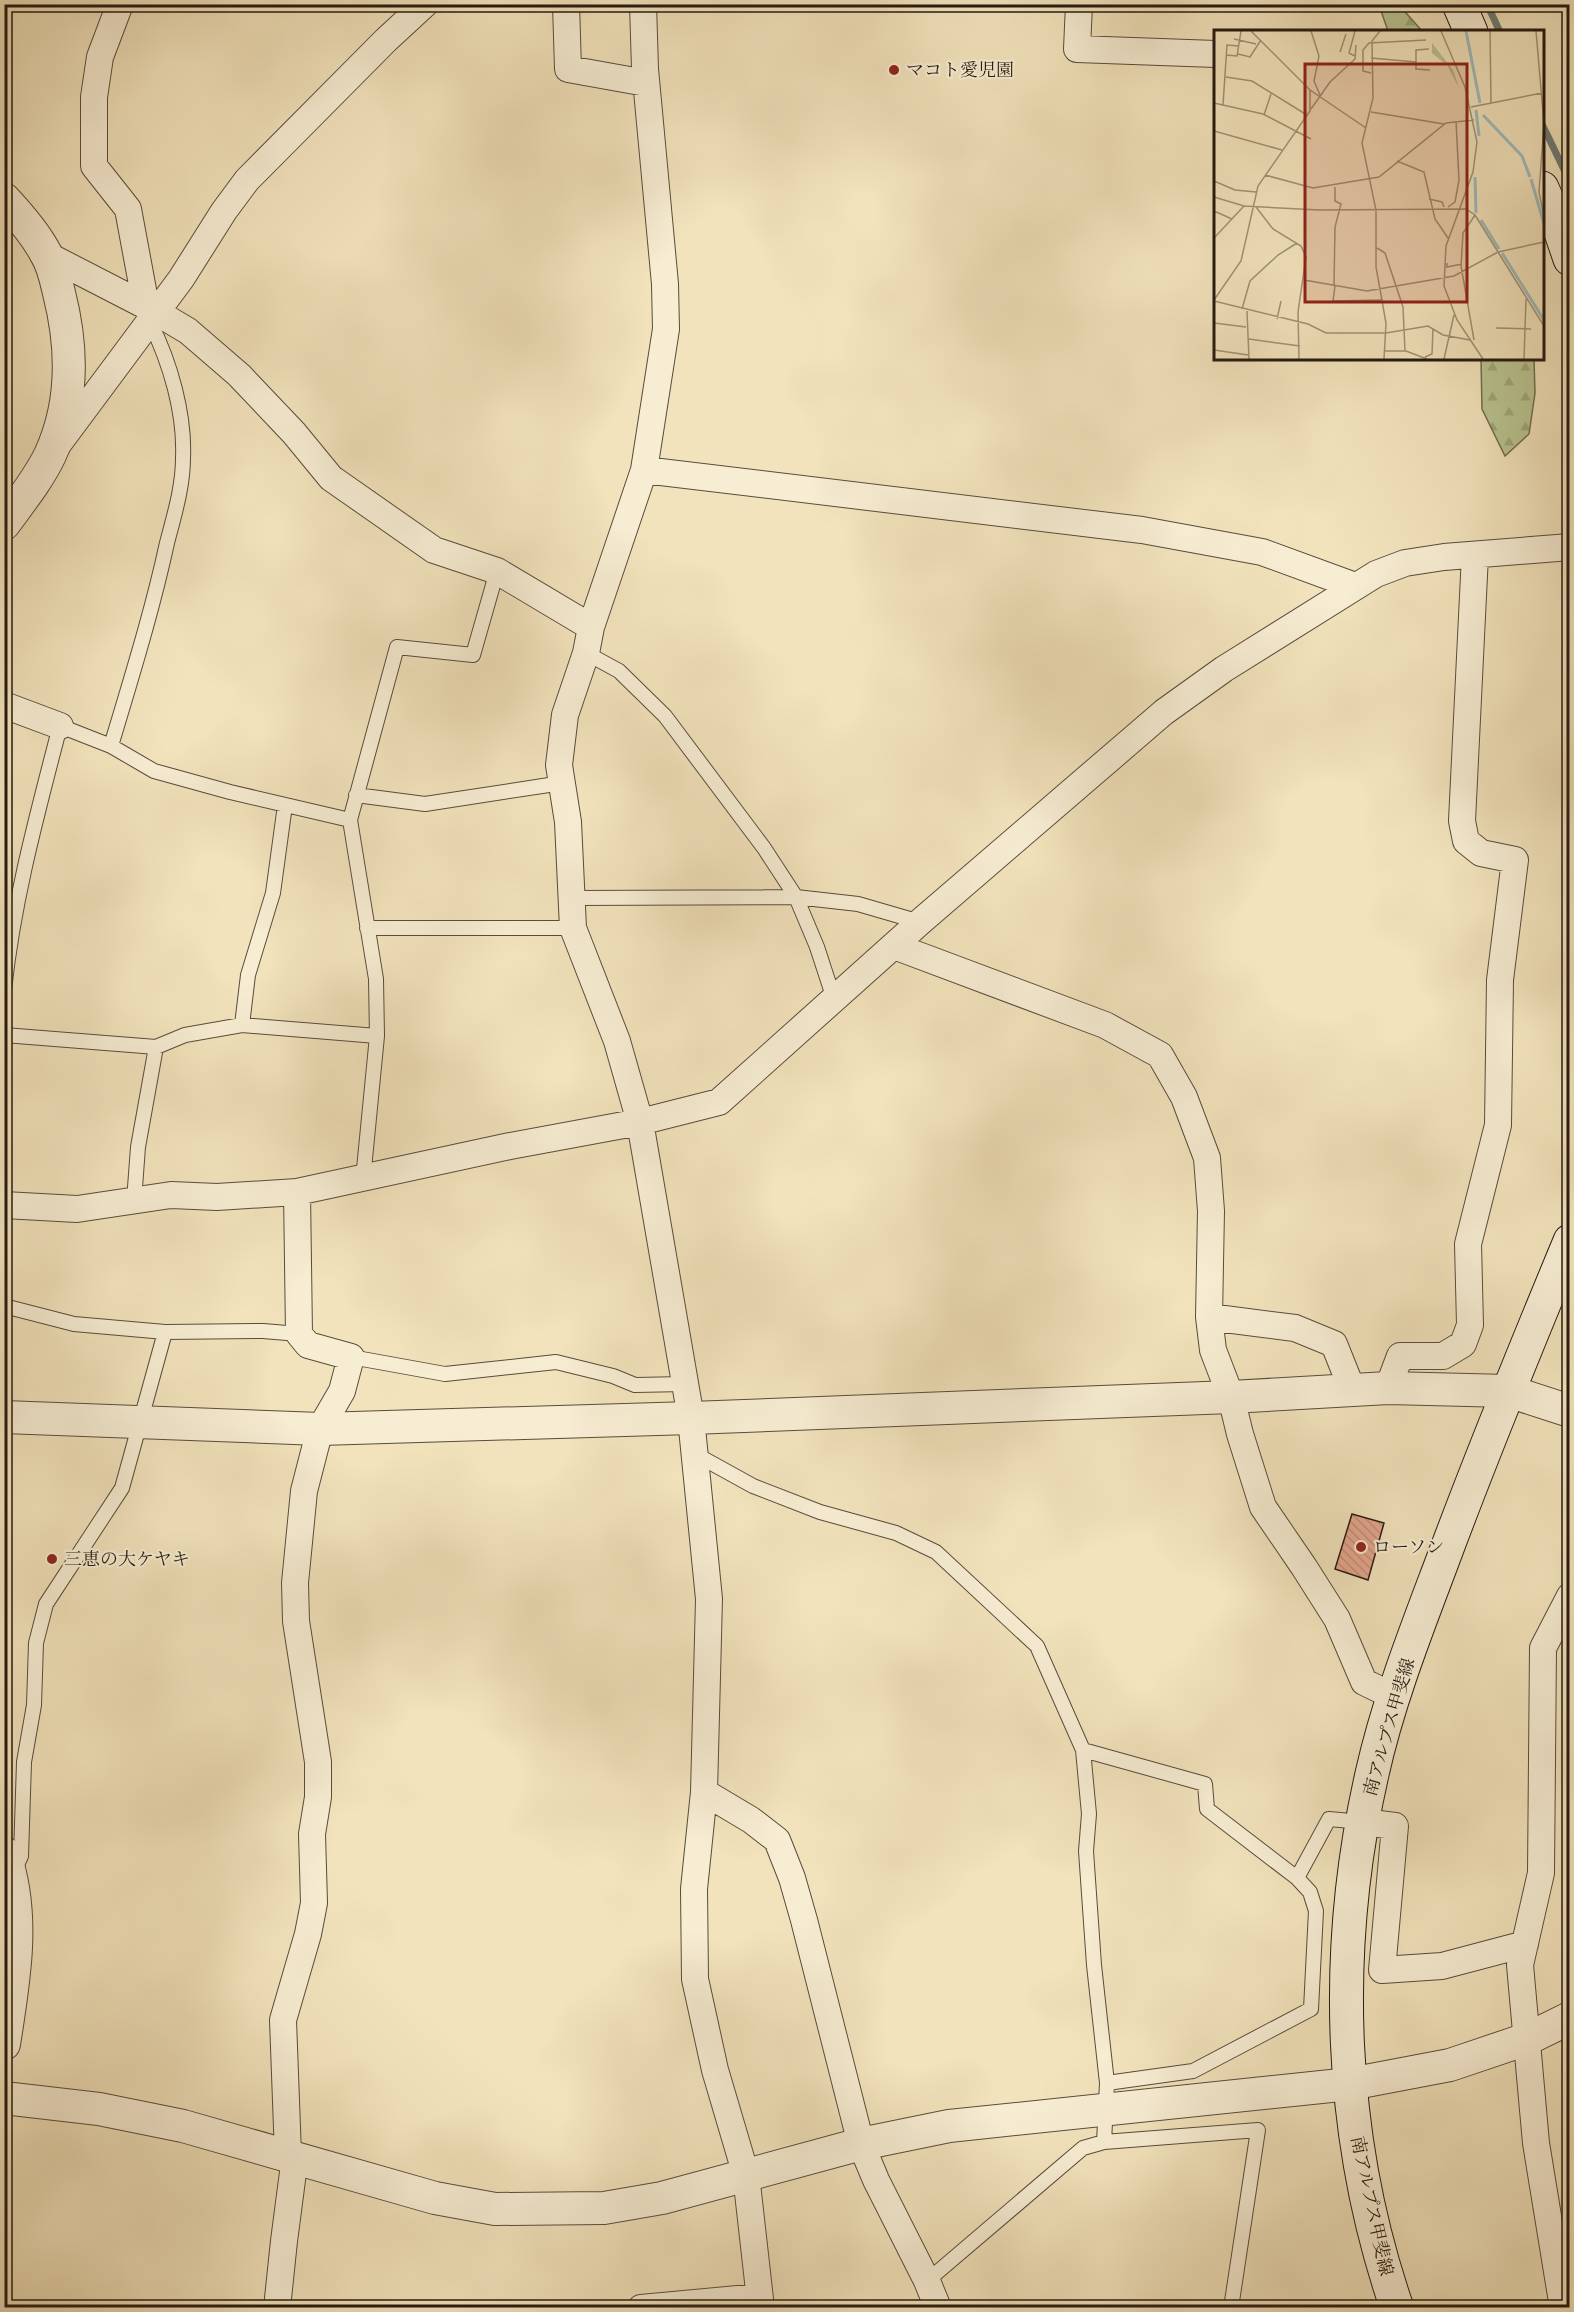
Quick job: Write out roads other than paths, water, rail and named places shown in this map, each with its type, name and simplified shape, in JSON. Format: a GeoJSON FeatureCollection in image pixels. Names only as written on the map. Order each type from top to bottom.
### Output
{"type":"FeatureCollection","features":[{"type":"Feature","properties":{"kind":"main road"},"geometry":{"type":"LineString","coordinates":[[1459,4],[1471,30]]}},
{"type":"Feature","properties":{"kind":"main road"},"geometry":{"type":"LineString","coordinates":[[1544,192],[1558,224],[1569,260]]}},
{"type":"Feature","properties":{"kind":"main road","name":"南アルプス甲斐線"},"geometry":{"type":"LineString","coordinates":[[1397,2307],[1375,2234],[1358,2155],[1350,2084],[1347,2016],[1350,1924],[1364,1822],[1372,1773],[1426,1604],[1569,1241]]}},
{"type":"Feature","properties":{"kind":"street"},"geometry":{"type":"LineString","coordinates":[[120,4],[100,57],[94,97],[94,166],[128,209],[151,313]]}},
{"type":"Feature","properties":{"kind":"street"},"geometry":{"type":"LineString","coordinates":[[10,504],[50,455],[151,313],[181,279],[224,211],[247,180],[386,40],[425,4]]}},
{"type":"Feature","properties":{"kind":"street"},"geometry":{"type":"LineString","coordinates":[[566,4],[568,69],[646,83]]}},
{"type":"Feature","properties":{"kind":"street"},"geometry":{"type":"LineString","coordinates":[[641,2307],[760,2302],[746,2175],[715,2070],[695,1979],[694,1889],[704,1792],[708,1599],[691,1418],[640,1122],[617,1041],[573,928],[568,822],[559,765],[565,715],[586,653],[591,627],[644,470],[666,329],[665,284],[646,83],[643,4]]}},
{"type":"Feature","properties":{"kind":"street"},"geometry":{"type":"LineString","coordinates":[[1079,4],[1077,49],[1214,54]]}},
{"type":"Feature","properties":{"kind":"street"},"geometry":{"type":"LineString","coordinates":[[4,199],[23,219],[47,255],[66,319],[70,354],[70,388],[62,424],[50,455]]}},
{"type":"Feature","properties":{"kind":"street"},"geometry":{"type":"LineString","coordinates":[[47,255],[188,331],[239,375],[294,433],[331,478],[434,550],[498,571],[591,627]]}},
{"type":"Feature","properties":{"kind":"street"},"geometry":{"type":"LineString","coordinates":[[644,470],[1142,530],[1262,552],[1355,586]]}},
{"type":"Feature","properties":{"kind":"street"},"geometry":{"type":"LineString","coordinates":[[4,1205],[77,1209],[171,1195],[217,1197],[297,1192],[510,1146],[640,1122],[719,1102],[920,922],[1164,712],[1224,669],[1355,586],[1376,574],[1405,563],[1444,557],[1569,547]]}},
{"type":"Feature","properties":{"kind":"street"},"geometry":{"type":"LineString","coordinates":[[1388,1388],[1400,1356],[1443,1356],[1463,1344],[1470,1325],[1468,1244],[1498,1125],[1500,980],[1515,860],[1481,853],[1466,841],[1462,821],[1474,555]]}},
{"type":"Feature","properties":{"kind":"street"},"geometry":{"type":"LineString","coordinates":[[4,705],[60,726]]}},
{"type":"Feature","properties":{"kind":"street"},"geometry":{"type":"LineString","coordinates":[[894,946],[1105,1025],[1160,1055],[1184,1096],[1207,1158],[1211,1211],[1209,1317],[1213,1350],[1232,1397],[1240,1434],[1263,1508],[1337,1619],[1364,1682],[1395,1697]]}},
{"type":"Feature","properties":{"kind":"street"},"geometry":{"type":"LineString","coordinates":[[277,2307],[292,2156],[283,2020],[308,1934],[314,1903],[312,1834],[318,1797],[318,1762],[296,1621],[295,1583],[304,1491],[320,1429],[342,1391],[351,1357],[308,1345],[299,1334],[297,1192]]}},
{"type":"Feature","properties":{"kind":"street"},"geometry":{"type":"LineString","coordinates":[[1209,1317],[1295,1328],[1334,1344],[1352,1389]]}},
{"type":"Feature","properties":{"kind":"street"},"geometry":{"type":"LineString","coordinates":[[4,1417],[320,1429],[691,1418],[1232,1397],[1388,1388],[1508,1391],[1569,1410]]}},
{"type":"Feature","properties":{"kind":"street"},"geometry":{"type":"LineString","coordinates":[[1563,2307],[1536,2143],[1520,1965],[1541,1874],[1543,1648],[1569,1596]]}},
{"type":"Feature","properties":{"kind":"street"},"geometry":{"type":"LineString","coordinates":[[704,1792],[751,1820],[777,1840],[792,1878],[804,1920],[861,2144],[876,2180],[938,2307]]}},
{"type":"Feature","properties":{"kind":"street"},"geometry":{"type":"LineString","coordinates":[[1364,1822],[1395,1826],[1382,1970],[1442,1966],[1525,1944]]}},
{"type":"Feature","properties":{"kind":"street"},"geometry":{"type":"LineString","coordinates":[[4,2044],[17,1964],[8,1864]]}},
{"type":"Feature","properties":{"kind":"street"},"geometry":{"type":"LineString","coordinates":[[4,2098],[99,2109],[183,2126],[435,2199],[495,2209],[604,2208],[662,2199],[861,2144],[1106,2097],[1350,2084],[1450,2065],[1527,2039],[1569,2018]]}},
{"type":"Feature","properties":{"kind":"lane"},"geometry":{"type":"LineString","coordinates":[[111,746],[154,603],[179,494],[183,458],[179,413],[172,376],[151,313]]}},
{"type":"Feature","properties":{"kind":"lane"},"geometry":{"type":"LineString","coordinates":[[363,1179],[377,1036],[376,980],[350,820],[397,647],[473,655],[498,571]]}},
{"type":"Feature","properties":{"kind":"lane"},"geometry":{"type":"LineString","coordinates":[[586,653],[619,671],[665,716],[764,848],[796,897],[817,947],[834,999]]}},
{"type":"Feature","properties":{"kind":"lane"},"geometry":{"type":"LineString","coordinates":[[4,990],[9,946],[22,875],[60,726],[111,746],[154,771],[350,820]]}},
{"type":"Feature","properties":{"kind":"lane"},"geometry":{"type":"LineString","coordinates":[[357,795],[425,804],[562,783]]}},
{"type":"Feature","properties":{"kind":"lane"},"geometry":{"type":"LineString","coordinates":[[242,1025],[248,975],[273,892],[285,805]]}},
{"type":"Feature","properties":{"kind":"lane"},"geometry":{"type":"LineString","coordinates":[[572,898],[796,897],[858,904],[920,922]]}},
{"type":"Feature","properties":{"kind":"lane"},"geometry":{"type":"LineString","coordinates":[[367,928],[573,928]]}},
{"type":"Feature","properties":{"kind":"lane"},"geometry":{"type":"LineString","coordinates":[[4,1035],[156,1047],[185,1035],[242,1025],[377,1036]]}},
{"type":"Feature","properties":{"kind":"lane"},"geometry":{"type":"LineString","coordinates":[[134,1201],[138,1147],[156,1047]]}},
{"type":"Feature","properties":{"kind":"lane"},"geometry":{"type":"LineString","coordinates":[[4,1306],[74,1324],[165,1332],[263,1331],[299,1334]]}},
{"type":"Feature","properties":{"kind":"lane"},"geometry":{"type":"LineString","coordinates":[[8,1864],[21,1856],[24,1762],[34,1705],[36,1643],[46,1604],[123,1488],[165,1332]]}},
{"type":"Feature","properties":{"kind":"lane"},"geometry":{"type":"LineString","coordinates":[[351,1357],[446,1374],[556,1362],[613,1376],[635,1385],[685,1384]]}},
{"type":"Feature","properties":{"kind":"lane"},"geometry":{"type":"LineString","coordinates":[[694,1454],[753,1486],[820,1512],[896,1533],[936,1552],[1037,1646],[1083,1750],[1089,1814],[1086,1851],[1106,2097],[1104,2142]]}},
{"type":"Feature","properties":{"kind":"lane"},"geometry":{"type":"LineString","coordinates":[[1083,1750],[1205,1784],[1207,1809],[1298,1878],[1310,1892],[1316,1911],[1311,2009],[1192,2071],[1106,2097]]}},
{"type":"Feature","properties":{"kind":"lane"},"geometry":{"type":"LineString","coordinates":[[1298,1878],[1329,1819],[1364,1822]]}},
{"type":"Feature","properties":{"kind":"lane"},"geometry":{"type":"LineString","coordinates":[[927,2281],[1083,2148],[1104,2142],[1258,2130],[1231,2307]]}},
{"type":"Feature","properties":{"kind":"waterway"},"geometry":{"type":"LineString","coordinates":[[1487,4],[1499,30]]}},
{"type":"Feature","properties":{"kind":"waterway"},"geometry":{"type":"LineString","coordinates":[[1544,128],[1570,182]]}},
{"type":"Feature","properties":{"kind":"place","name":"マコト愛児園"},"geometry":{"type":"Point","coordinates":[894,70]}},
{"type":"Feature","properties":{"kind":"place","name":"ローソン"},"geometry":{"type":"Point","coordinates":[1361,1547]}},
{"type":"Feature","properties":{"kind":"place","name":"三恵の大ケヤキ"},"geometry":{"type":"Point","coordinates":[52,1559]}}]}
